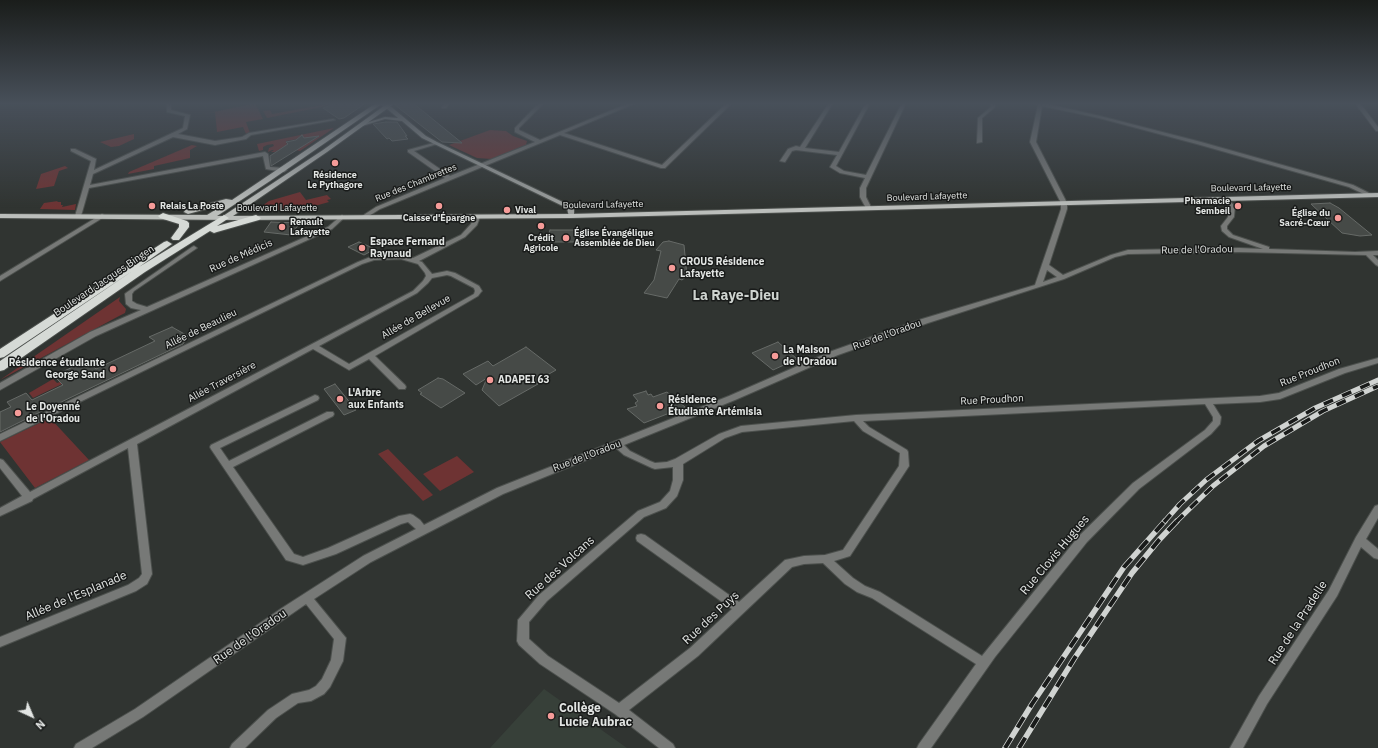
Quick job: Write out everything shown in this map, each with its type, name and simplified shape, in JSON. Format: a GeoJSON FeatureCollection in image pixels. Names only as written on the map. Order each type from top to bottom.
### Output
{"type":"FeatureCollection","features":[{"type":"Feature","properties":{"kind":"highway"},"geometry":{"type":"LineString","coordinates":[[163,216],[184,223],[184,243],[223,226],[256,218]]}},
{"type":"Feature","properties":{"kind":"highway","name":"Boulevard Jacques Bingen"},"geometry":{"type":"LineString","coordinates":[[0,367],[184,243],[210,217]]}},
{"type":"Feature","properties":{"kind":"highway","name":"Boulevard Jacques Bingen"},"geometry":{"type":"LineString","coordinates":[[0,354],[224,218]]}},
{"type":"Feature","properties":{"kind":"highway"},"geometry":{"type":"LineString","coordinates":[[0,374],[34,344]]}},
{"type":"Feature","properties":{"kind":"main road"},"geometry":{"type":"LineString","coordinates":[[210,217],[284,170],[330,138]]}},
{"type":"Feature","properties":{"kind":"main road"},"geometry":{"type":"LineString","coordinates":[[224,218],[344,138]]}},
{"type":"Feature","properties":{"kind":"main road"},"geometry":{"type":"LineString","coordinates":[[426,138],[569,207],[571,210],[571,216]]}},
{"type":"Feature","properties":{"kind":"main road","name":"Boulevard Lafayette"},"geometry":{"type":"LineString","coordinates":[[0,216],[362,218],[571,216],[1378,194]]}},
{"type":"Feature","properties":{"kind":"main road"},"geometry":{"type":"LineString","coordinates":[[163,216],[207,208],[245,195]]}},
{"type":"Feature","properties":{"kind":"main road"},"geometry":{"type":"LineString","coordinates":[[254,199],[250,210],[256,218]]}},
{"type":"Feature","properties":{"kind":"street"},"geometry":{"type":"LineString","coordinates":[[91,173],[167,138]]}},
{"type":"Feature","properties":{"kind":"street"},"geometry":{"type":"LineString","coordinates":[[188,138],[215,143],[244,138]]}},
{"type":"Feature","properties":{"kind":"street"},"geometry":{"type":"LineString","coordinates":[[531,138],[540,142]]}},
{"type":"Feature","properties":{"kind":"street","name":"Rue des Chambrettes"},"geometry":{"type":"LineString","coordinates":[[362,218],[378,208],[551,138]]}},
{"type":"Feature","properties":{"kind":"street"},"geometry":{"type":"LineString","coordinates":[[573,138],[663,167],[693,138]]}},
{"type":"Feature","properties":{"kind":"street"},"geometry":{"type":"LineString","coordinates":[[802,148],[809,138]]}},
{"type":"Feature","properties":{"kind":"street"},"geometry":{"type":"LineString","coordinates":[[850,138],[833,167],[842,172],[868,178]]}},
{"type":"Feature","properties":{"kind":"street"},"geometry":{"type":"LineString","coordinates":[[869,209],[862,192],[887,138]]}},
{"type":"Feature","properties":{"kind":"street"},"geometry":{"type":"LineString","coordinates":[[979,138],[979,142]]}},
{"type":"Feature","properties":{"kind":"street"},"geometry":{"type":"LineString","coordinates":[[1034,138],[1033,142],[1064,203],[1064,208],[1046,266],[1038,286]]}},
{"type":"Feature","properties":{"kind":"street"},"geometry":{"type":"LineString","coordinates":[[1180,138],[1351,186],[1370,195]]}},
{"type":"Feature","properties":{"kind":"street"},"geometry":{"type":"LineString","coordinates":[[435,143],[410,151],[450,179]]}},
{"type":"Feature","properties":{"kind":"street"},"geometry":{"type":"LineString","coordinates":[[783,161],[790,150],[802,148],[841,154]]}},
{"type":"Feature","properties":{"kind":"street"},"geometry":{"type":"LineString","coordinates":[[74,150],[94,160],[78,216]]}},
{"type":"Feature","properties":{"kind":"street"},"geometry":{"type":"LineString","coordinates":[[87,186],[265,154],[268,168],[284,170]]}},
{"type":"Feature","properties":{"kind":"street"},"geometry":{"type":"LineString","coordinates":[[1225,199],[1232,206],[1232,210],[1231,217],[1224,226],[1224,230],[1236,238],[1274,251]]}},
{"type":"Feature","properties":{"kind":"street"},"geometry":{"type":"LineString","coordinates":[[0,279],[102,216]]}},
{"type":"Feature","properties":{"kind":"street"},"geometry":{"type":"LineString","coordinates":[[429,276],[426,269],[416,260],[463,236],[474,225],[477,217]]}},
{"type":"Feature","properties":{"kind":"street","name":"Rue de Médicis"},"geometry":{"type":"LineString","coordinates":[[0,387],[93,334],[330,228],[342,218]]}},
{"type":"Feature","properties":{"kind":"street"},"geometry":{"type":"LineString","coordinates":[[146,309],[134,306],[129,302],[128,294],[184,243]]}},
{"type":"Feature","properties":{"kind":"street","name":"Rue de l'Oradou"},"geometry":{"type":"LineString","coordinates":[[80,748],[139,713],[306,598],[367,559],[500,491],[732,398],[835,353],[925,321],[1062,278],[1108,258],[1128,252],[1195,250],[1378,253]]}},
{"type":"Feature","properties":{"kind":"street"},"geometry":{"type":"LineString","coordinates":[[1367,253],[1378,264]]}},
{"type":"Feature","properties":{"kind":"street","name":"Allée de Beaulieu"},"geometry":{"type":"LineString","coordinates":[[0,438],[360,263],[374,258],[386,257],[402,257],[416,260]]}},
{"type":"Feature","properties":{"kind":"street"},"geometry":{"type":"LineString","coordinates":[[1046,266],[1062,278]]}},
{"type":"Feature","properties":{"kind":"street","name":"Allée de Bellevue"},"geometry":{"type":"LineString","coordinates":[[313,346],[349,367],[476,295],[479,291],[477,287],[453,274],[447,273],[429,276]]}},
{"type":"Feature","properties":{"kind":"street","name":"Allée Traversière"},"geometry":{"type":"LineString","coordinates":[[0,512],[29,498],[415,292],[426,282],[429,276]]}},
{"type":"Feature","properties":{"kind":"street"},"geometry":{"type":"LineString","coordinates":[[370,355],[402,387]]}},
{"type":"Feature","properties":{"kind":"street","name":"Rue Proudhon"},"geometry":{"type":"LineString","coordinates":[[617,444],[628,453],[655,466],[678,462],[722,436],[740,429],[856,418],[1207,401],[1280,396],[1342,371],[1378,360]]}},
{"type":"Feature","properties":{"kind":"street"},"geometry":{"type":"LineString","coordinates":[[315,398],[214,447],[290,557],[303,561],[325,554],[399,520],[410,518],[417,523],[422,531]]}},
{"type":"Feature","properties":{"kind":"street","name":"Rue Clovis Hugues"},"geometry":{"type":"LineString","coordinates":[[923,748],[984,663],[1083,539],[1136,486],[1208,432],[1217,422],[1213,410],[1207,401]]}},
{"type":"Feature","properties":{"kind":"street"},"geometry":{"type":"LineString","coordinates":[[227,466],[330,414]]}},
{"type":"Feature","properties":{"kind":"street","name":"Rue des Puys"},"geometry":{"type":"LineString","coordinates":[[619,710],[694,652],[789,563],[804,560],[825,559],[846,553],[904,466],[904,452],[866,429],[856,418]]}},
{"type":"Feature","properties":{"kind":"street","name":"Allée de l'Esplanade"},"geometry":{"type":"LineString","coordinates":[[0,642],[132,588],[143,581],[147,574],[132,442]]}},
{"type":"Feature","properties":{"kind":"street"},"geometry":{"type":"LineString","coordinates":[[0,462],[29,498]]}},
{"type":"Feature","properties":{"kind":"street","name":"Rue des Volcans"},"geometry":{"type":"LineString","coordinates":[[669,748],[619,710],[544,660],[523,642],[524,620],[543,598],[641,514],[663,505],[674,493],[678,480],[678,462]]}},
{"type":"Feature","properties":{"kind":"street","name":"Rue de la Pradelle"},"geometry":{"type":"LineString","coordinates":[[1236,748],[1263,700],[1333,593],[1360,540],[1378,509]]}},
{"type":"Feature","properties":{"kind":"street"},"geometry":{"type":"LineString","coordinates":[[641,538],[740,609]]}},
{"type":"Feature","properties":{"kind":"street"},"geometry":{"type":"LineString","coordinates":[[1360,540],[1378,555]]}},
{"type":"Feature","properties":{"kind":"street"},"geometry":{"type":"LineString","coordinates":[[825,559],[849,581],[861,589],[876,595],[984,663]]}},
{"type":"Feature","properties":{"kind":"street"},"geometry":{"type":"LineString","coordinates":[[236,748],[272,714],[296,698],[312,695],[320,690],[326,683],[337,661],[340,638],[306,598]]}},
{"type":"Feature","properties":{"kind":"shaded area"},"geometry":{"type":"Polygon","coordinates":[[[117,138],[134,138],[119,146],[111,147],[100,142],[117,138]]]}},
{"type":"Feature","properties":{"kind":"shaded area"},"geometry":{"type":"Polygon","coordinates":[[[286,138],[319,138],[300,151],[296,150],[307,143],[304,138],[286,141],[287,145],[275,152],[271,152],[274,150],[272,150],[268,152],[269,148],[274,146],[273,144],[263,147],[263,150],[259,151],[257,144],[286,138]]]}},
{"type":"Feature","properties":{"kind":"shaded area"},"geometry":{"type":"Polygon","coordinates":[[[468,138],[518,138],[527,141],[526,145],[492,159],[477,158],[449,145],[468,138]]]}},
{"type":"Feature","properties":{"kind":"shaded area"},"geometry":{"type":"Polygon","coordinates":[[[192,145],[197,146],[190,150],[190,158],[154,166],[154,169],[128,174],[129,172],[192,145]]]}},
{"type":"Feature","properties":{"kind":"shaded area"},"geometry":{"type":"Polygon","coordinates":[[[65,166],[68,168],[59,171],[54,186],[36,189],[41,174],[65,166]]]}},
{"type":"Feature","properties":{"kind":"shaded area"},"geometry":{"type":"Polygon","coordinates":[[[300,192],[306,200],[327,195],[331,199],[327,200],[329,202],[300,210],[266,210],[262,206],[269,201],[300,192]]]}},
{"type":"Feature","properties":{"kind":"shaded area"},"geometry":{"type":"Polygon","coordinates":[[[58,201],[57,202],[61,202],[61,205],[63,205],[62,207],[76,204],[75,210],[40,209],[44,203],[58,201]]]}},
{"type":"Feature","properties":{"kind":"shaded area"},"geometry":{"type":"Polygon","coordinates":[[[120,297],[119,301],[126,309],[125,313],[0,380],[120,297]]]}},
{"type":"Feature","properties":{"kind":"shaded area"},"geometry":{"type":"Polygon","coordinates":[[[53,379],[57,383],[60,382],[62,384],[33,398],[29,393],[53,379]]]}},
{"type":"Feature","properties":{"kind":"shaded area"},"geometry":{"type":"Polygon","coordinates":[[[50,418],[89,460],[35,488],[0,442],[50,418]]]}},
{"type":"Feature","properties":{"kind":"shaded area"},"geometry":{"type":"Polygon","coordinates":[[[388,449],[433,495],[423,501],[378,454],[388,449]]]}},
{"type":"Feature","properties":{"kind":"shaded area"},"geometry":{"type":"Polygon","coordinates":[[[457,456],[474,472],[440,491],[423,474],[457,456]]]}},
{"type":"Feature","properties":{"kind":"shaded area","name":"Collège Lucie Aubrac"},"geometry":{"type":"Polygon","coordinates":[[[544,689],[627,748],[490,748],[544,689]]]}},
{"type":"Feature","properties":{"kind":"building"},"geometry":{"type":"Polygon","coordinates":[[[299,138],[316,138],[271,166],[270,156],[288,144],[286,142],[296,140],[299,138]]]}},
{"type":"Feature","properties":{"kind":"building"},"geometry":{"type":"Polygon","coordinates":[[[386,138],[407,138],[408,139],[392,141],[389,138],[386,138]]]}},
{"type":"Feature","properties":{"kind":"building"},"geometry":{"type":"Polygon","coordinates":[[[437,138],[456,138],[462,143],[442,142],[437,138]]]}},
{"type":"Feature","properties":{"kind":"building","name":"Église du Sacré-Cœur"},"geometry":{"type":"Polygon","coordinates":[[[1330,203],[1339,208],[1372,235],[1360,236],[1342,233],[1311,204],[1330,203]]]}},
{"type":"Feature","properties":{"kind":"building","name":"Renault Lafayette"},"geometry":{"type":"Polygon","coordinates":[[[271,222],[300,223],[291,235],[264,232],[271,222]]]}},
{"type":"Feature","properties":{"kind":"building","name":"Église Évangélique Assemblée de Dieu"},"geometry":{"type":"Polygon","coordinates":[[[550,230],[587,230],[586,237],[581,242],[547,242],[550,230]]]}},
{"type":"Feature","properties":{"kind":"building","name":"CROUS Résidence Lafayette"},"geometry":{"type":"Polygon","coordinates":[[[669,241],[684,245],[687,276],[682,280],[679,279],[667,298],[644,293],[654,280],[661,251],[656,250],[663,242],[669,241]]]}},
{"type":"Feature","properties":{"kind":"building","name":"Espace Fernand Raynaud"},"geometry":{"type":"Polygon","coordinates":[[[359,242],[375,249],[364,255],[348,247],[359,242]]]}},
{"type":"Feature","properties":{"kind":"building","name":"Résidence étudiante George Sand"},"geometry":{"type":"Polygon","coordinates":[[[172,327],[188,336],[183,344],[0,432],[0,412],[11,407],[7,402],[26,393],[32,400],[63,385],[55,377],[60,373],[79,364],[88,362],[96,369],[155,341],[149,337],[172,327]]]}},
{"type":"Feature","properties":{"kind":"building","name":"La Maison de l'Oradou"},"geometry":{"type":"Polygon","coordinates":[[[778,342],[797,359],[773,370],[752,353],[778,342]]]}},
{"type":"Feature","properties":{"kind":"building","name":"ADAPEI 63"},"geometry":{"type":"Polygon","coordinates":[[[526,347],[556,370],[535,382],[538,384],[499,406],[482,390],[487,378],[476,385],[463,374],[488,361],[493,366],[526,347]]]}},
{"type":"Feature","properties":{"kind":"building"},"geometry":{"type":"Polygon","coordinates":[[[438,378],[443,379],[465,393],[441,408],[420,394],[422,393],[418,390],[438,378]]]}},
{"type":"Feature","properties":{"kind":"building","name":"L'Arbre aux Enfants"},"geometry":{"type":"Polygon","coordinates":[[[335,384],[356,410],[344,415],[324,389],[335,384]]]}},
{"type":"Feature","properties":{"kind":"building","name":"Résidence Étudiante Artémisia"},"geometry":{"type":"Polygon","coordinates":[[[646,391],[648,395],[651,394],[653,397],[667,392],[685,407],[644,423],[627,409],[637,406],[635,403],[638,401],[633,395],[646,391]]]}},
{"type":"Feature","properties":{"kind":"railway"},"geometry":{"type":"LineString","coordinates":[[1164,522],[1180,504],[1206,480],[1258,441],[1315,408],[1378,380]]}},
{"type":"Feature","properties":{"kind":"railway"},"geometry":{"type":"LineString","coordinates":[[1177,521],[1213,486],[1264,446],[1323,411],[1378,386]]}},
{"type":"Feature","properties":{"kind":"railway"},"geometry":{"type":"LineString","coordinates":[[1005,748],[1032,704],[1124,567],[1165,521]]}},
{"type":"Feature","properties":{"kind":"railway"},"geometry":{"type":"LineString","coordinates":[[1019,748],[1074,659],[1132,573],[1177,521]]}},
{"type":"Feature","properties":{"kind":"place","name":"Résidence Le Pythagore"},"geometry":{"type":"Point","coordinates":[335,163]}},
{"type":"Feature","properties":{"kind":"place","name":"Relais La Poste"},"geometry":{"type":"Point","coordinates":[152,206]}},
{"type":"Feature","properties":{"kind":"place","name":"Caisse d'Épargne"},"geometry":{"type":"Point","coordinates":[439,206]}},
{"type":"Feature","properties":{"kind":"place","name":"Pharmacie Sembeil"},"geometry":{"type":"Point","coordinates":[1238,206]}},
{"type":"Feature","properties":{"kind":"place","name":"Vival"},"geometry":{"type":"Point","coordinates":[507,210]}},
{"type":"Feature","properties":{"kind":"place","name":"Église du Sacré-Cœur"},"geometry":{"type":"Point","coordinates":[1338,218]}},
{"type":"Feature","properties":{"kind":"place","name":"Crédit Agricole"},"geometry":{"type":"Point","coordinates":[541,226]}},
{"type":"Feature","properties":{"kind":"place","name":"Renault Lafayette"},"geometry":{"type":"Point","coordinates":[282,227]}},
{"type":"Feature","properties":{"kind":"place","name":"Église Évangélique Assemblée de Dieu"},"geometry":{"type":"Point","coordinates":[566,238]}},
{"type":"Feature","properties":{"kind":"place","name":"Espace Fernand Raynaud"},"geometry":{"type":"Point","coordinates":[362,248]}},
{"type":"Feature","properties":{"kind":"place","name":"CROUS Résidence Lafayette"},"geometry":{"type":"Point","coordinates":[672,268]}},
{"type":"Feature","properties":{"kind":"place","name":"La Maison de l'Oradou"},"geometry":{"type":"Point","coordinates":[775,356]}},
{"type":"Feature","properties":{"kind":"place","name":"Résidence étudiante George Sand"},"geometry":{"type":"Point","coordinates":[113,369]}},
{"type":"Feature","properties":{"kind":"place","name":"ADAPEI 63"},"geometry":{"type":"Point","coordinates":[490,380]}},
{"type":"Feature","properties":{"kind":"place","name":"L'Arbre aux Enfants"},"geometry":{"type":"Point","coordinates":[340,399]}},
{"type":"Feature","properties":{"kind":"place","name":"Résidence Étudiante Artémisia"},"geometry":{"type":"Point","coordinates":[660,406]}},
{"type":"Feature","properties":{"kind":"place","name":"Le Doyenné de l'Oradou"},"geometry":{"type":"Point","coordinates":[18,413]}},
{"type":"Feature","properties":{"kind":"place","name":"Collège Lucie Aubrac"},"geometry":{"type":"Point","coordinates":[551,716]}},
{"type":"Feature","properties":{"kind":"district","name":"La Raye-Dieu"},"geometry":{"type":"Point","coordinates":[736,296]}}]}
